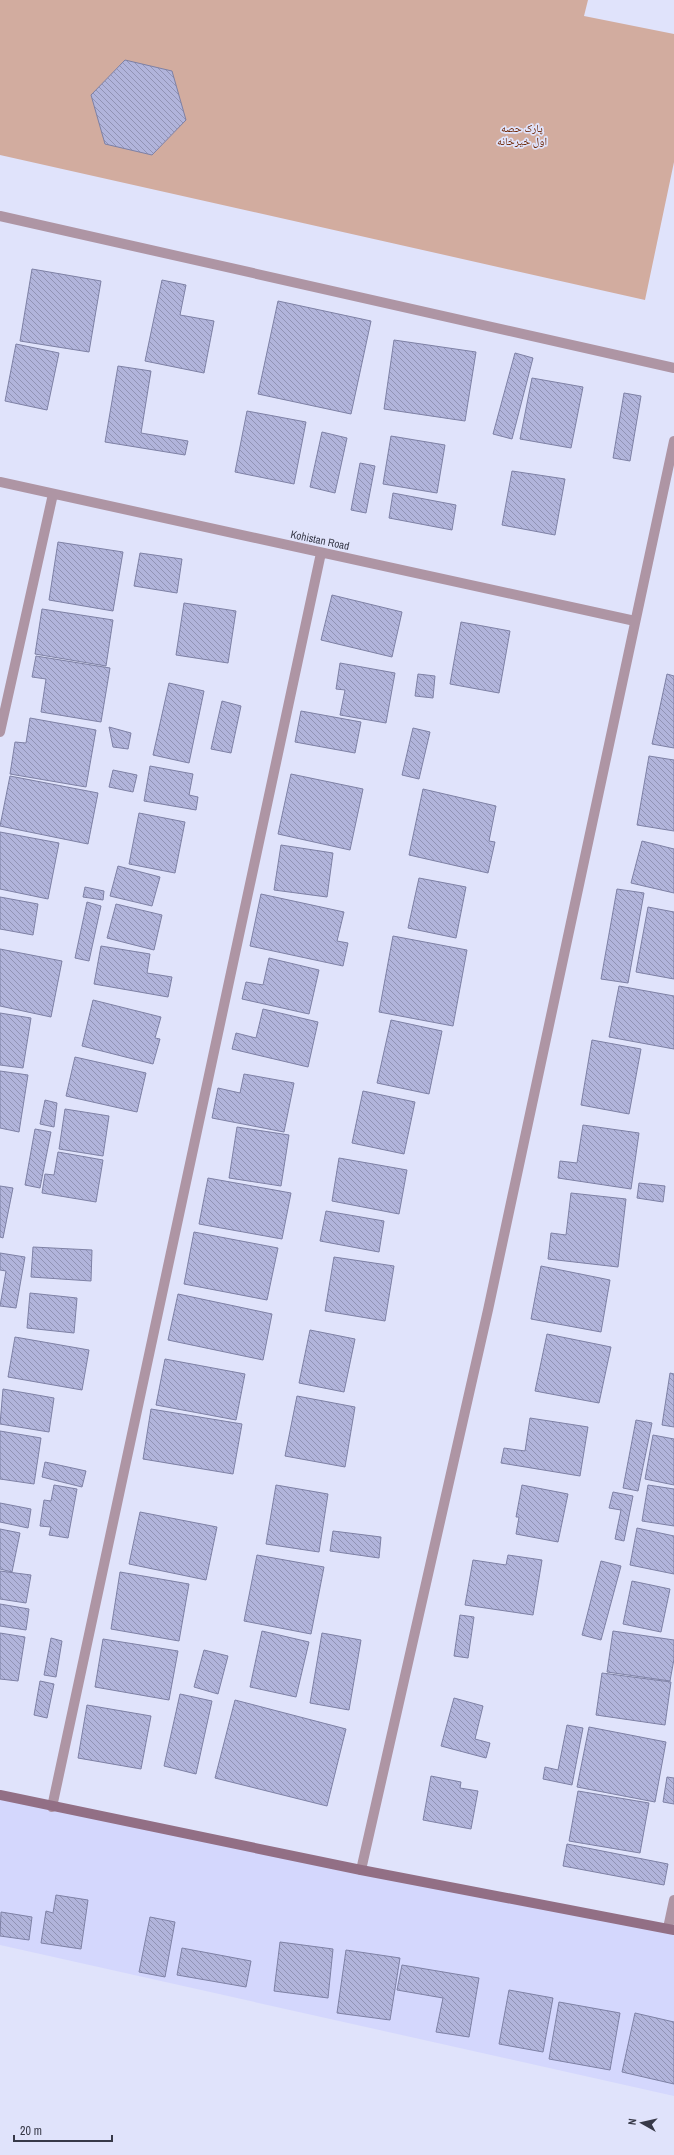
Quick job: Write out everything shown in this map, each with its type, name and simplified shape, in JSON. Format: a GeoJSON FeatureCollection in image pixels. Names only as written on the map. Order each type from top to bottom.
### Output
{"type":"FeatureCollection","features":[{"type":"Feature","properties":{"kind":"main road"},"geometry":{"type":"LineString","coordinates":[[0,1795],[361,1870],[671,1929]]}},
{"type":"Feature","properties":{"kind":"street"},"geometry":{"type":"LineString","coordinates":[[0,216],[674,368]]}},
{"type":"Feature","properties":{"kind":"street"},"geometry":{"type":"LineString","coordinates":[[361,1870],[488,1310],[674,441]]}},
{"type":"Feature","properties":{"kind":"street","name":"Kohistan Road"},"geometry":{"type":"LineString","coordinates":[[0,482],[635,621]]}},
{"type":"Feature","properties":{"kind":"street"},"geometry":{"type":"LineString","coordinates":[[0,732],[53,494]]}},
{"type":"Feature","properties":{"kind":"street"},"geometry":{"type":"LineString","coordinates":[[52,1807],[321,553]]}},
{"type":"Feature","properties":{"kind":"street"},"geometry":{"type":"LineString","coordinates":[[671,1929],[674,1900]]}},
{"type":"Feature","properties":{"kind":"shaded area"},"geometry":{"type":"Polygon","coordinates":[[[0,1795],[674,1930],[674,2096],[0,1945],[0,1795]]]}},
{"type":"Feature","properties":{"kind":"green space","name":"پارک حصه اول خیرخانه"},"geometry":{"type":"Polygon","coordinates":[[[0,0],[588,0],[584,16],[674,34],[674,162],[645,300],[0,155],[0,0]]]}},
{"type":"Feature","properties":{"kind":"building"},"geometry":{"type":"Polygon","coordinates":[[[125,60],[172,71],[186,120],[152,155],[105,144],[91,95],[125,60]]]}},
{"type":"Feature","properties":{"kind":"building"},"geometry":{"type":"Polygon","coordinates":[[[32,269],[101,281],[89,352],[20,341],[32,269]]]}},
{"type":"Feature","properties":{"kind":"building"},"geometry":{"type":"Polygon","coordinates":[[[162,280],[186,285],[180,315],[214,321],[204,373],[145,361],[162,280]]]}},
{"type":"Feature","properties":{"kind":"building"},"geometry":{"type":"Polygon","coordinates":[[[278,301],[371,321],[351,414],[258,394],[278,301]]]}},
{"type":"Feature","properties":{"kind":"building"},"geometry":{"type":"Polygon","coordinates":[[[394,340],[476,352],[465,421],[384,409],[394,340]]]}},
{"type":"Feature","properties":{"kind":"building"},"geometry":{"type":"Polygon","coordinates":[[[16,344],[59,353],[47,410],[5,401],[16,344]]]}},
{"type":"Feature","properties":{"kind":"building"},"geometry":{"type":"Polygon","coordinates":[[[515,353],[533,358],[512,439],[493,434],[515,353]]]}},
{"type":"Feature","properties":{"kind":"building"},"geometry":{"type":"Polygon","coordinates":[[[118,366],[151,371],[141,433],[188,441],[185,455],[105,442],[118,366]]]}},
{"type":"Feature","properties":{"kind":"building"},"geometry":{"type":"Polygon","coordinates":[[[532,378],[583,387],[571,448],[520,439],[532,378]]]}},
{"type":"Feature","properties":{"kind":"building"},"geometry":{"type":"Polygon","coordinates":[[[624,393],[641,396],[630,461],[613,458],[624,393]]]}},
{"type":"Feature","properties":{"kind":"building"},"geometry":{"type":"Polygon","coordinates":[[[247,411],[306,422],[294,484],[235,472],[247,411]]]}},
{"type":"Feature","properties":{"kind":"building"},"geometry":{"type":"Polygon","coordinates":[[[322,432],[347,438],[335,493],[310,487],[322,432]]]}},
{"type":"Feature","properties":{"kind":"building"},"geometry":{"type":"Polygon","coordinates":[[[391,436],[445,445],[437,493],[383,484],[391,436]]]}},
{"type":"Feature","properties":{"kind":"building"},"geometry":{"type":"Polygon","coordinates":[[[360,463],[375,466],[366,513],[351,510],[360,463]]]}},
{"type":"Feature","properties":{"kind":"building"},"geometry":{"type":"Polygon","coordinates":[[[512,471],[565,479],[555,535],[502,525],[512,471]]]}},
{"type":"Feature","properties":{"kind":"building"},"geometry":{"type":"Polygon","coordinates":[[[393,493],[456,505],[452,530],[389,518],[393,493]]]}},
{"type":"Feature","properties":{"kind":"building"},"geometry":{"type":"Polygon","coordinates":[[[58,542],[123,552],[113,611],[49,600],[58,542]]]}},
{"type":"Feature","properties":{"kind":"building"},"geometry":{"type":"Polygon","coordinates":[[[140,553],[182,559],[177,593],[134,586],[140,553]]]}},
{"type":"Feature","properties":{"kind":"building"},"geometry":{"type":"Polygon","coordinates":[[[332,595],[402,612],[392,657],[321,640],[332,595]]]}},
{"type":"Feature","properties":{"kind":"building"},"geometry":{"type":"Polygon","coordinates":[[[184,603],[236,611],[228,663],[176,655],[184,603]]]}},
{"type":"Feature","properties":{"kind":"building"},"geometry":{"type":"Polygon","coordinates":[[[42,609],[113,620],[106,666],[35,654],[42,609]]]}},
{"type":"Feature","properties":{"kind":"building"},"geometry":{"type":"Polygon","coordinates":[[[461,622],[510,631],[499,693],[450,684],[461,622]]]}},
{"type":"Feature","properties":{"kind":"building"},"geometry":{"type":"Polygon","coordinates":[[[36,656],[110,668],[101,722],[41,712],[46,679],[32,677],[36,656]]]}},
{"type":"Feature","properties":{"kind":"building"},"geometry":{"type":"Polygon","coordinates":[[[340,663],[395,673],[386,723],[340,715],[345,690],[336,689],[340,663]]]}},
{"type":"Feature","properties":{"kind":"building"},"geometry":{"type":"Polygon","coordinates":[[[418,674],[435,676],[433,698],[415,696],[418,674]]]}},
{"type":"Feature","properties":{"kind":"building"},"geometry":{"type":"Polygon","coordinates":[[[667,674],[674,676],[674,748],[652,744],[667,674]]]}},
{"type":"Feature","properties":{"kind":"building"},"geometry":{"type":"Polygon","coordinates":[[[169,683],[204,691],[189,763],[153,755],[169,683]]]}},
{"type":"Feature","properties":{"kind":"building"},"geometry":{"type":"Polygon","coordinates":[[[222,701],[241,706],[231,753],[211,749],[222,701]]]}},
{"type":"Feature","properties":{"kind":"building"},"geometry":{"type":"Polygon","coordinates":[[[301,711],[361,722],[355,753],[295,742],[301,711]]]}},
{"type":"Feature","properties":{"kind":"building"},"geometry":{"type":"Polygon","coordinates":[[[30,718],[96,730],[86,787],[10,774],[15,742],[26,743],[30,718]]]}},
{"type":"Feature","properties":{"kind":"building"},"geometry":{"type":"Polygon","coordinates":[[[109,727],[131,733],[128,749],[113,747],[109,727]]]}},
{"type":"Feature","properties":{"kind":"building"},"geometry":{"type":"Polygon","coordinates":[[[413,728],[430,732],[419,779],[402,775],[413,728]]]}},
{"type":"Feature","properties":{"kind":"building"},"geometry":{"type":"Polygon","coordinates":[[[649,756],[674,760],[674,831],[637,825],[649,756]]]}},
{"type":"Feature","properties":{"kind":"building"},"geometry":{"type":"Polygon","coordinates":[[[150,766],[193,774],[189,795],[198,797],[196,810],[144,801],[150,766]]]}},
{"type":"Feature","properties":{"kind":"building"},"geometry":{"type":"Polygon","coordinates":[[[113,770],[137,775],[133,792],[109,787],[113,770]]]}},
{"type":"Feature","properties":{"kind":"building"},"geometry":{"type":"Polygon","coordinates":[[[291,774],[363,789],[350,850],[278,834],[291,774]]]}},
{"type":"Feature","properties":{"kind":"building"},"geometry":{"type":"Polygon","coordinates":[[[10,776],[98,793],[88,844],[0,826],[10,776]]]}},
{"type":"Feature","properties":{"kind":"building"},"geometry":{"type":"Polygon","coordinates":[[[423,789],[496,806],[489,841],[495,842],[488,873],[409,855],[423,789]]]}},
{"type":"Feature","properties":{"kind":"building"},"geometry":{"type":"Polygon","coordinates":[[[139,813],[185,822],[175,873],[129,864],[139,813]]]}},
{"type":"Feature","properties":{"kind":"building"},"geometry":{"type":"Polygon","coordinates":[[[0,832],[59,843],[48,899],[0,889],[0,832]]]}},
{"type":"Feature","properties":{"kind":"building"},"geometry":{"type":"Polygon","coordinates":[[[642,841],[674,849],[674,893],[631,883],[642,841]]]}},
{"type":"Feature","properties":{"kind":"building"},"geometry":{"type":"Polygon","coordinates":[[[281,845],[333,853],[327,897],[274,890],[281,845]]]}},
{"type":"Feature","properties":{"kind":"building"},"geometry":{"type":"Polygon","coordinates":[[[118,866],[160,877],[152,906],[110,896],[118,866]]]}},
{"type":"Feature","properties":{"kind":"building"},"geometry":{"type":"Polygon","coordinates":[[[419,878],[466,887],[456,938],[408,928],[419,878]]]}},
{"type":"Feature","properties":{"kind":"building"},"geometry":{"type":"Polygon","coordinates":[[[85,887],[104,891],[103,900],[83,897],[85,887]]]}},
{"type":"Feature","properties":{"kind":"building"},"geometry":{"type":"Polygon","coordinates":[[[617,889],[644,893],[628,983],[601,979],[617,889]]]}},
{"type":"Feature","properties":{"kind":"building"},"geometry":{"type":"Polygon","coordinates":[[[261,894],[344,912],[337,941],[348,943],[343,966],[250,946],[261,894]]]}},
{"type":"Feature","properties":{"kind":"building"},"geometry":{"type":"Polygon","coordinates":[[[0,897],[38,904],[33,935],[0,929],[0,897]]]}},
{"type":"Feature","properties":{"kind":"building"},"geometry":{"type":"Polygon","coordinates":[[[87,902],[101,906],[89,961],[75,958],[87,902]]]}},
{"type":"Feature","properties":{"kind":"building"},"geometry":{"type":"Polygon","coordinates":[[[116,904],[162,915],[154,950],[107,938],[116,904]]]}},
{"type":"Feature","properties":{"kind":"building"},"geometry":{"type":"Polygon","coordinates":[[[648,907],[674,912],[674,979],[636,972],[648,907]]]}},
{"type":"Feature","properties":{"kind":"building"},"geometry":{"type":"Polygon","coordinates":[[[393,936],[467,950],[453,1026],[379,1012],[393,936]]]}},
{"type":"Feature","properties":{"kind":"building"},"geometry":{"type":"Polygon","coordinates":[[[101,946],[150,954],[147,973],[172,977],[168,997],[94,984],[101,946]]]}},
{"type":"Feature","properties":{"kind":"building"},"geometry":{"type":"Polygon","coordinates":[[[0,949],[62,961],[51,1017],[0,1006],[0,949]]]}},
{"type":"Feature","properties":{"kind":"building"},"geometry":{"type":"Polygon","coordinates":[[[269,958],[319,970],[309,1014],[242,999],[246,982],[263,985],[269,958]]]}},
{"type":"Feature","properties":{"kind":"building"},"geometry":{"type":"Polygon","coordinates":[[[619,986],[674,996],[674,1049],[609,1037],[619,986]]]}},
{"type":"Feature","properties":{"kind":"building"},"geometry":{"type":"Polygon","coordinates":[[[93,1000],[161,1017],[155,1038],[160,1039],[153,1064],[82,1046],[93,1000]]]}},
{"type":"Feature","properties":{"kind":"building"},"geometry":{"type":"Polygon","coordinates":[[[263,1009],[318,1022],[308,1067],[232,1049],[236,1033],[256,1038],[263,1009]]]}},
{"type":"Feature","properties":{"kind":"building"},"geometry":{"type":"Polygon","coordinates":[[[0,1013],[31,1018],[23,1068],[0,1065],[0,1013]]]}},
{"type":"Feature","properties":{"kind":"building"},"geometry":{"type":"Polygon","coordinates":[[[391,1020],[442,1031],[429,1094],[377,1083],[391,1020]]]}},
{"type":"Feature","properties":{"kind":"building"},"geometry":{"type":"Polygon","coordinates":[[[592,1040],[641,1049],[629,1114],[581,1105],[592,1040]]]}},
{"type":"Feature","properties":{"kind":"building"},"geometry":{"type":"Polygon","coordinates":[[[75,1057],[146,1073],[137,1112],[66,1096],[75,1057]]]}},
{"type":"Feature","properties":{"kind":"building"},"geometry":{"type":"Polygon","coordinates":[[[0,1071],[28,1075],[19,1132],[0,1128],[0,1071]]]}},
{"type":"Feature","properties":{"kind":"building"},"geometry":{"type":"Polygon","coordinates":[[[244,1074],[294,1083],[284,1132],[212,1118],[218,1088],[240,1093],[244,1074]]]}},
{"type":"Feature","properties":{"kind":"building"},"geometry":{"type":"Polygon","coordinates":[[[363,1091],[415,1102],[404,1154],[352,1143],[363,1091]]]}},
{"type":"Feature","properties":{"kind":"building"},"geometry":{"type":"Polygon","coordinates":[[[45,1100],[57,1103],[54,1127],[40,1124],[45,1100]]]}},
{"type":"Feature","properties":{"kind":"building"},"geometry":{"type":"Polygon","coordinates":[[[65,1109],[109,1116],[103,1156],[59,1149],[65,1109]]]}},
{"type":"Feature","properties":{"kind":"building"},"geometry":{"type":"Polygon","coordinates":[[[583,1125],[639,1133],[631,1189],[558,1178],[560,1161],[577,1163],[583,1125]]]}},
{"type":"Feature","properties":{"kind":"building"},"geometry":{"type":"Polygon","coordinates":[[[237,1127],[289,1135],[281,1186],[229,1178],[237,1127]]]}},
{"type":"Feature","properties":{"kind":"building"},"geometry":{"type":"Polygon","coordinates":[[[35,1129],[51,1132],[40,1188],[25,1185],[35,1129]]]}},
{"type":"Feature","properties":{"kind":"building"},"geometry":{"type":"Polygon","coordinates":[[[58,1152],[103,1160],[96,1202],[42,1193],[45,1174],[54,1175],[58,1152]]]}},
{"type":"Feature","properties":{"kind":"building"},"geometry":{"type":"Polygon","coordinates":[[[339,1158],[407,1170],[399,1214],[332,1201],[339,1158]]]}},
{"type":"Feature","properties":{"kind":"building"},"geometry":{"type":"Polygon","coordinates":[[[208,1178],[291,1193],[282,1239],[199,1224],[208,1178]]]}},
{"type":"Feature","properties":{"kind":"building"},"geometry":{"type":"Polygon","coordinates":[[[639,1183],[665,1186],[663,1202],[637,1198],[639,1183]]]}},
{"type":"Feature","properties":{"kind":"building"},"geometry":{"type":"Polygon","coordinates":[[[0,1186],[13,1188],[3,1238],[0,1237],[0,1186]]]}},
{"type":"Feature","properties":{"kind":"building"},"geometry":{"type":"Polygon","coordinates":[[[571,1193],[626,1199],[618,1267],[548,1259],[551,1233],[566,1235],[571,1193]]]}},
{"type":"Feature","properties":{"kind":"building"},"geometry":{"type":"Polygon","coordinates":[[[326,1211],[384,1221],[379,1252],[320,1241],[326,1211]]]}},
{"type":"Feature","properties":{"kind":"building"},"geometry":{"type":"Polygon","coordinates":[[[194,1232],[278,1248],[267,1300],[184,1284],[194,1232]]]}},
{"type":"Feature","properties":{"kind":"building"},"geometry":{"type":"Polygon","coordinates":[[[33,1247],[92,1250],[91,1281],[31,1277],[33,1247]]]}},
{"type":"Feature","properties":{"kind":"building"},"geometry":{"type":"Polygon","coordinates":[[[0,1253],[25,1257],[16,1308],[0,1306],[6,1271],[0,1270],[0,1253]]]}},
{"type":"Feature","properties":{"kind":"building"},"geometry":{"type":"Polygon","coordinates":[[[334,1257],[394,1266],[385,1321],[325,1311],[334,1257]]]}},
{"type":"Feature","properties":{"kind":"building"},"geometry":{"type":"Polygon","coordinates":[[[541,1266],[610,1280],[601,1332],[531,1319],[541,1266]]]}},
{"type":"Feature","properties":{"kind":"building"},"geometry":{"type":"Polygon","coordinates":[[[30,1293],[77,1298],[74,1333],[27,1328],[30,1293]]]}},
{"type":"Feature","properties":{"kind":"building"},"geometry":{"type":"Polygon","coordinates":[[[178,1294],[272,1314],[263,1360],[168,1340],[178,1294]]]}},
{"type":"Feature","properties":{"kind":"building"},"geometry":{"type":"Polygon","coordinates":[[[310,1330],[355,1339],[344,1392],[299,1383],[310,1330]]]}},
{"type":"Feature","properties":{"kind":"building"},"geometry":{"type":"Polygon","coordinates":[[[547,1334],[611,1347],[599,1403],[535,1391],[547,1334]]]}},
{"type":"Feature","properties":{"kind":"building"},"geometry":{"type":"Polygon","coordinates":[[[15,1337],[89,1350],[82,1390],[8,1377],[15,1337]]]}},
{"type":"Feature","properties":{"kind":"building"},"geometry":{"type":"Polygon","coordinates":[[[165,1359],[245,1374],[236,1420],[156,1405],[165,1359]]]}},
{"type":"Feature","properties":{"kind":"building"},"geometry":{"type":"Polygon","coordinates":[[[670,1373],[674,1374],[674,1427],[662,1425],[670,1373]]]}},
{"type":"Feature","properties":{"kind":"building"},"geometry":{"type":"Polygon","coordinates":[[[3,1389],[54,1398],[49,1432],[0,1424],[3,1389]]]}},
{"type":"Feature","properties":{"kind":"building"},"geometry":{"type":"Polygon","coordinates":[[[297,1396],[355,1407],[345,1467],[285,1456],[297,1396]]]}},
{"type":"Feature","properties":{"kind":"building"},"geometry":{"type":"Polygon","coordinates":[[[151,1409],[242,1424],[233,1474],[143,1459],[151,1409]]]}},
{"type":"Feature","properties":{"kind":"building"},"geometry":{"type":"Polygon","coordinates":[[[530,1418],[588,1427],[580,1476],[501,1463],[504,1448],[525,1451],[530,1418]]]}},
{"type":"Feature","properties":{"kind":"building"},"geometry":{"type":"Polygon","coordinates":[[[636,1420],[652,1423],[638,1491],[623,1488],[636,1420]]]}},
{"type":"Feature","properties":{"kind":"building"},"geometry":{"type":"Polygon","coordinates":[[[0,1431],[41,1438],[34,1484],[0,1479],[0,1431]]]}},
{"type":"Feature","properties":{"kind":"building"},"geometry":{"type":"Polygon","coordinates":[[[653,1435],[674,1439],[674,1485],[645,1479],[653,1435]]]}},
{"type":"Feature","properties":{"kind":"building"},"geometry":{"type":"Polygon","coordinates":[[[45,1462],[86,1471],[82,1487],[42,1477],[45,1462]]]}},
{"type":"Feature","properties":{"kind":"building"},"geometry":{"type":"Polygon","coordinates":[[[54,1485],[77,1489],[68,1538],[49,1535],[51,1527],[40,1526],[44,1500],[51,1501],[54,1485]]]}},
{"type":"Feature","properties":{"kind":"building"},"geometry":{"type":"Polygon","coordinates":[[[276,1485],[328,1494],[319,1552],[266,1544],[276,1485]]]}},
{"type":"Feature","properties":{"kind":"building"},"geometry":{"type":"Polygon","coordinates":[[[522,1485],[568,1494],[558,1542],[516,1534],[519,1517],[516,1517],[522,1485]]]}},
{"type":"Feature","properties":{"kind":"building"},"geometry":{"type":"Polygon","coordinates":[[[648,1485],[674,1489],[674,1526],[642,1521],[648,1485]]]}},
{"type":"Feature","properties":{"kind":"building"},"geometry":{"type":"Polygon","coordinates":[[[613,1492],[633,1496],[624,1541],[615,1539],[621,1510],[609,1508],[613,1492]]]}},
{"type":"Feature","properties":{"kind":"building"},"geometry":{"type":"Polygon","coordinates":[[[0,1503],[31,1509],[28,1528],[0,1522],[0,1503]]]}},
{"type":"Feature","properties":{"kind":"building"},"geometry":{"type":"Polygon","coordinates":[[[140,1512],[217,1527],[206,1580],[129,1564],[140,1512]]]}},
{"type":"Feature","properties":{"kind":"building"},"geometry":{"type":"Polygon","coordinates":[[[637,1528],[674,1536],[674,1574],[630,1565],[637,1528]]]}},
{"type":"Feature","properties":{"kind":"building"},"geometry":{"type":"Polygon","coordinates":[[[0,1529],[20,1533],[12,1572],[0,1569],[0,1529]]]}},
{"type":"Feature","properties":{"kind":"building"},"geometry":{"type":"Polygon","coordinates":[[[333,1531],[381,1537],[379,1558],[330,1551],[333,1531]]]}},
{"type":"Feature","properties":{"kind":"building"},"geometry":{"type":"Polygon","coordinates":[[[257,1555],[324,1567],[311,1634],[244,1621],[257,1555]]]}},
{"type":"Feature","properties":{"kind":"building"},"geometry":{"type":"Polygon","coordinates":[[[508,1555],[542,1560],[533,1615],[465,1605],[473,1560],[506,1565],[508,1555]]]}},
{"type":"Feature","properties":{"kind":"building"},"geometry":{"type":"Polygon","coordinates":[[[601,1561],[621,1566],[601,1640],[582,1635],[601,1561]]]}},
{"type":"Feature","properties":{"kind":"building"},"geometry":{"type":"Polygon","coordinates":[[[0,1571],[31,1575],[26,1603],[0,1599],[0,1571]]]}},
{"type":"Feature","properties":{"kind":"building"},"geometry":{"type":"Polygon","coordinates":[[[120,1572],[189,1584],[179,1641],[111,1629],[120,1572]]]}},
{"type":"Feature","properties":{"kind":"building"},"geometry":{"type":"Polygon","coordinates":[[[632,1581],[670,1589],[661,1632],[623,1624],[632,1581]]]}},
{"type":"Feature","properties":{"kind":"building"},"geometry":{"type":"Polygon","coordinates":[[[0,1604],[29,1609],[26,1630],[0,1626],[0,1604]]]}},
{"type":"Feature","properties":{"kind":"building"},"geometry":{"type":"Polygon","coordinates":[[[460,1615],[474,1617],[468,1658],[454,1656],[460,1615]]]}},
{"type":"Feature","properties":{"kind":"building"},"geometry":{"type":"Polygon","coordinates":[[[262,1631],[309,1642],[296,1697],[250,1687],[262,1631]]]}},
{"type":"Feature","properties":{"kind":"building"},"geometry":{"type":"Polygon","coordinates":[[[613,1631],[674,1640],[674,1659],[670,1681],[607,1672],[613,1631]]]}},
{"type":"Feature","properties":{"kind":"building"},"geometry":{"type":"Polygon","coordinates":[[[0,1633],[25,1637],[18,1681],[0,1679],[0,1633]]]}},
{"type":"Feature","properties":{"kind":"building"},"geometry":{"type":"Polygon","coordinates":[[[322,1633],[361,1640],[349,1710],[310,1703],[322,1633]]]}},
{"type":"Feature","properties":{"kind":"building"},"geometry":{"type":"Polygon","coordinates":[[[51,1638],[62,1641],[56,1677],[44,1675],[51,1638]]]}},
{"type":"Feature","properties":{"kind":"building"},"geometry":{"type":"Polygon","coordinates":[[[103,1639],[178,1651],[169,1700],[95,1687],[103,1639]]]}},
{"type":"Feature","properties":{"kind":"building"},"geometry":{"type":"Polygon","coordinates":[[[204,1650],[228,1656],[218,1694],[194,1687],[204,1650]]]}},
{"type":"Feature","properties":{"kind":"building"},"geometry":{"type":"Polygon","coordinates":[[[602,1673],[671,1682],[665,1725],[596,1715],[602,1673]]]}},
{"type":"Feature","properties":{"kind":"building"},"geometry":{"type":"Polygon","coordinates":[[[40,1681],[54,1684],[47,1718],[34,1715],[40,1681]]]}},
{"type":"Feature","properties":{"kind":"building"},"geometry":{"type":"Polygon","coordinates":[[[180,1694],[212,1701],[196,1774],[164,1766],[180,1694]]]}},
{"type":"Feature","properties":{"kind":"building"},"geometry":{"type":"Polygon","coordinates":[[[454,1698],[483,1706],[475,1739],[490,1743],[486,1758],[441,1746],[454,1698]]]}},
{"type":"Feature","properties":{"kind":"building"},"geometry":{"type":"Polygon","coordinates":[[[235,1700],[346,1729],[327,1806],[215,1778],[235,1700]]]}},
{"type":"Feature","properties":{"kind":"building"},"geometry":{"type":"Polygon","coordinates":[[[87,1705],[151,1716],[141,1769],[78,1758],[87,1705]]]}},
{"type":"Feature","properties":{"kind":"building"},"geometry":{"type":"Polygon","coordinates":[[[567,1725],[583,1728],[572,1785],[543,1779],[545,1767],[558,1770],[567,1725]]]}},
{"type":"Feature","properties":{"kind":"building"},"geometry":{"type":"Polygon","coordinates":[[[589,1727],[666,1742],[655,1802],[577,1787],[589,1727]]]}},
{"type":"Feature","properties":{"kind":"building"},"geometry":{"type":"Polygon","coordinates":[[[431,1776],[461,1782],[460,1788],[478,1791],[471,1829],[423,1820],[431,1776]]]}},
{"type":"Feature","properties":{"kind":"building"},"geometry":{"type":"Polygon","coordinates":[[[667,1777],[674,1778],[674,1804],[663,1802],[667,1777]]]}},
{"type":"Feature","properties":{"kind":"building"},"geometry":{"type":"Polygon","coordinates":[[[578,1791],[649,1803],[640,1853],[569,1841],[578,1791]]]}},
{"type":"Feature","properties":{"kind":"building"},"geometry":{"type":"Polygon","coordinates":[[[567,1844],[668,1864],[664,1885],[563,1866],[567,1844]]]}},
{"type":"Feature","properties":{"kind":"building"},"geometry":{"type":"Polygon","coordinates":[[[56,1895],[88,1900],[81,1949],[41,1943],[46,1911],[53,1913],[56,1895]]]}},
{"type":"Feature","properties":{"kind":"building"},"geometry":{"type":"Polygon","coordinates":[[[1,1912],[32,1917],[29,1940],[0,1936],[1,1912]]]}},
{"type":"Feature","properties":{"kind":"building"},"geometry":{"type":"Polygon","coordinates":[[[150,1917],[175,1922],[165,1977],[139,1972],[150,1917]]]}},
{"type":"Feature","properties":{"kind":"building"},"geometry":{"type":"Polygon","coordinates":[[[280,1942],[333,1949],[328,1998],[274,1991],[280,1942]]]}},
{"type":"Feature","properties":{"kind":"building"},"geometry":{"type":"Polygon","coordinates":[[[182,1948],[251,1961],[246,1987],[177,1975],[182,1948]]]}},
{"type":"Feature","properties":{"kind":"building"},"geometry":{"type":"Polygon","coordinates":[[[346,1950],[400,1958],[390,2020],[337,2013],[346,1950]]]}},
{"type":"Feature","properties":{"kind":"building"},"geometry":{"type":"Polygon","coordinates":[[[402,1965],[479,1978],[469,2037],[436,2032],[443,1998],[397,1990],[402,1965]]]}},
{"type":"Feature","properties":{"kind":"building"},"geometry":{"type":"Polygon","coordinates":[[[509,1990],[553,1998],[543,2052],[499,2044],[509,1990]]]}},
{"type":"Feature","properties":{"kind":"building"},"geometry":{"type":"Polygon","coordinates":[[[559,2002],[620,2013],[610,2070],[549,2059],[559,2002]]]}},
{"type":"Feature","properties":{"kind":"building"},"geometry":{"type":"Polygon","coordinates":[[[635,2013],[674,2022],[674,2084],[622,2072],[635,2013]]]}}]}
